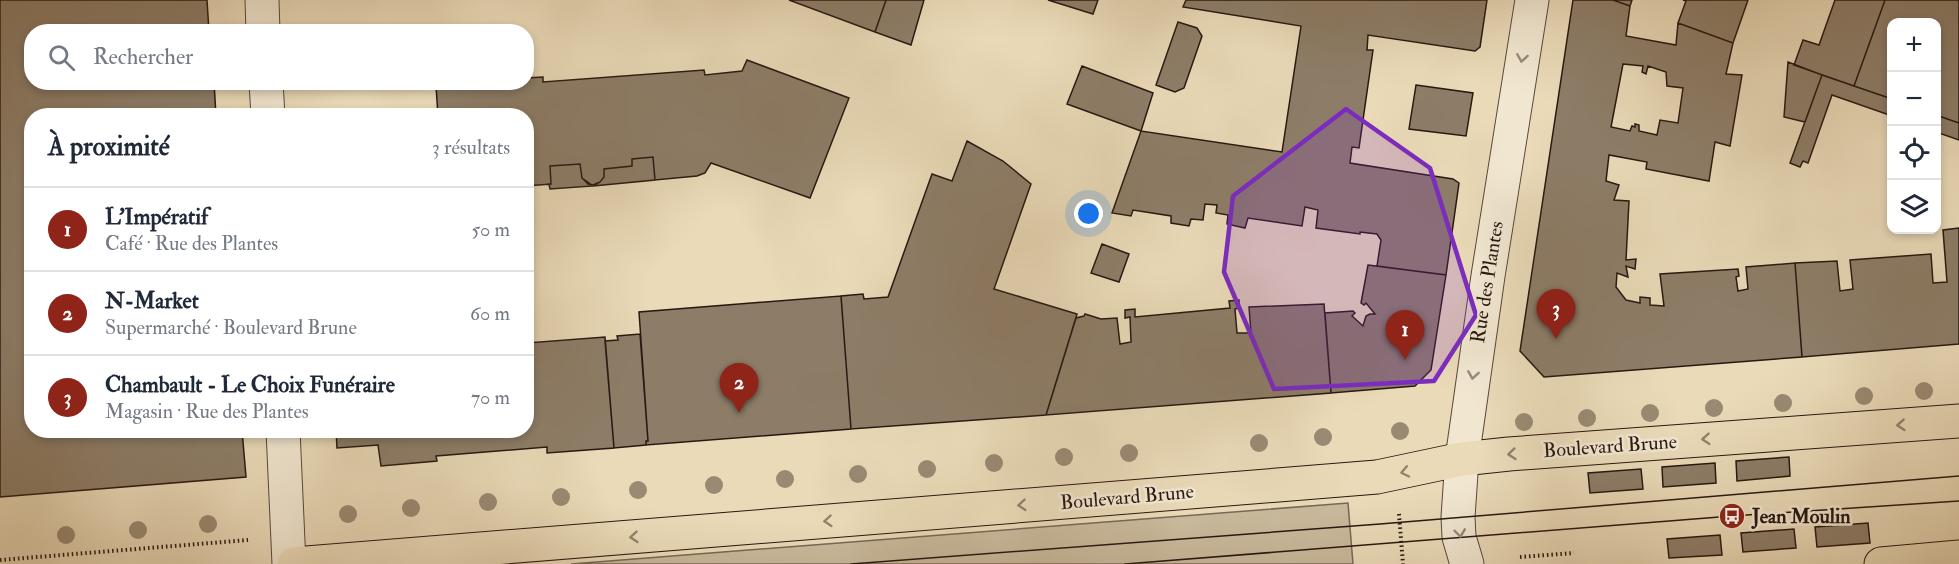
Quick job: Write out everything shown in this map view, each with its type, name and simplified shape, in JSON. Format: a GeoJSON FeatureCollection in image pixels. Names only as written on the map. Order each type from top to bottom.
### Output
{"type":"FeatureCollection","features":[{"type":"Feature","properties":{"kind":"main road","name":"Boulevard Brune"},"geometry":{"type":"LineString","coordinates":[[294,564],[1377,477],[1462,459],[1959,421]]}},
{"type":"Feature","properties":{"kind":"main road"},"geometry":{"type":"LineString","coordinates":[[1881,564],[1959,557]]}},
{"type":"Feature","properties":{"kind":"street"},"geometry":{"type":"LineString","coordinates":[[262,0],[264,24]]}},
{"type":"Feature","properties":{"kind":"street","name":"Rue des Plantes"},"geometry":{"type":"LineString","coordinates":[[1467,564],[1459,537],[1458,517],[1462,459],[1488,276],[1532,0]]}},
{"type":"Feature","properties":{"kind":"street"},"geometry":{"type":"LineString","coordinates":[[266,90],[268,108]]}},
{"type":"Feature","properties":{"kind":"street"},"geometry":{"type":"LineString","coordinates":[[283,438],[289,564]]}},
{"type":"Feature","properties":{"kind":"path"},"geometry":{"type":"LineString","coordinates":[[1398,504],[1404,564]]}},
{"type":"Feature","properties":{"kind":"path"},"geometry":{"type":"LineString","coordinates":[[1520,557],[1574,553]]}},
{"type":"Feature","properties":{"kind":"highlighted area"},"geometry":{"type":"Polygon","coordinates":[[[1346,109],[1430,168],[1476,315],[1434,381],[1274,389],[1224,272],[1233,196],[1346,109]]]}},
{"type":"Feature","properties":{"kind":"shaded area"},"geometry":{"type":"Polygon","coordinates":[[[1348,503],[1353,564],[571,564],[1348,503]]]}},
{"type":"Feature","properties":{"kind":"building"},"geometry":{"type":"Polygon","coordinates":[[[0,0],[207,0],[208,24],[24,24],[24,90],[214,90],[216,108],[24,108],[24,438],[243,438],[246,477],[0,497],[0,0]]]}},
{"type":"Feature","properties":{"kind":"building"},"geometry":{"type":"Polygon","coordinates":[[[789,0],[886,0],[875,32],[789,0]]]}},
{"type":"Feature","properties":{"kind":"building"},"geometry":{"type":"Polygon","coordinates":[[[886,0],[924,0],[911,45],[875,32],[886,0]]]}},
{"type":"Feature","properties":{"kind":"building"},"geometry":{"type":"Polygon","coordinates":[[[1048,0],[1098,0],[1093,14],[1048,0]]]}},
{"type":"Feature","properties":{"kind":"building"},"geometry":{"type":"Polygon","coordinates":[[[1186,0],[1487,0],[1480,47],[1475,51],[1368,35],[1367,50],[1373,50],[1359,148],[1352,147],[1350,163],[1453,179],[1459,183],[1446,275],[1377,266],[1381,240],[1377,234],[1316,228],[1318,210],[1305,207],[1302,226],[1248,218],[1245,228],[1227,224],[1228,215],[1216,213],[1217,205],[1205,204],[1203,220],[1191,219],[1189,226],[1171,223],[1171,216],[1133,210],[1131,216],[1112,213],[1141,131],[1282,152],[1301,26],[1183,7],[1186,0]]]}},
{"type":"Feature","properties":{"kind":"building"},"geometry":{"type":"Polygon","coordinates":[[[1573,0],[1613,0],[1630,6],[1626,36],[1676,45],[1678,23],[1733,43],[1726,74],[1742,75],[1730,146],[1715,142],[1709,181],[1646,169],[1647,162],[1609,155],[1606,181],[1619,185],[1614,200],[1629,201],[1626,260],[1636,259],[1635,269],[1626,266],[1628,277],[1617,273],[1616,287],[1626,300],[1640,303],[1640,297],[1650,298],[1650,305],[1664,306],[1660,274],[1738,269],[1739,276],[1736,277],[1738,291],[1748,289],[1746,267],[1795,263],[1802,357],[1544,377],[1520,351],[1573,0]],[[1623,64],[1611,127],[1630,131],[1635,124],[1639,125],[1639,131],[1657,135],[1660,120],[1678,123],[1683,88],[1667,86],[1666,72],[1648,66],[1646,74],[1642,72],[1643,66],[1623,64]]]}},
{"type":"Feature","properties":{"kind":"building"},"geometry":{"type":"Polygon","coordinates":[[[1613,0],[1632,0],[1630,6],[1613,0]]]}},
{"type":"Feature","properties":{"kind":"building"},"geometry":{"type":"Polygon","coordinates":[[[1683,0],[1748,0],[1733,43],[1678,23],[1686,1],[1683,0]]]}},
{"type":"Feature","properties":{"kind":"building"},"geometry":{"type":"Polygon","coordinates":[[[1835,0],[1885,0],[1854,86],[1794,65],[1803,40],[1819,45],[1835,0]]]}},
{"type":"Feature","properties":{"kind":"building"},"geometry":{"type":"Polygon","coordinates":[[[1885,0],[1959,0],[1959,123],[1941,117],[1941,18],[1887,18],[1887,97],[1854,86],[1885,0]]]}},
{"type":"Feature","properties":{"kind":"building"},"geometry":{"type":"Polygon","coordinates":[[[1178,22],[1197,28],[1202,36],[1184,88],[1175,92],[1156,85],[1178,22]]]}},
{"type":"Feature","properties":{"kind":"building"},"geometry":{"type":"Polygon","coordinates":[[[747,60],[849,98],[810,198],[711,163],[705,173],[697,176],[655,180],[653,157],[632,159],[632,166],[604,169],[604,177],[593,185],[588,184],[582,178],[580,164],[550,166],[551,184],[534,185],[534,108],[437,108],[436,90],[534,90],[534,78],[543,77],[543,82],[704,70],[705,75],[742,71],[747,60]]]}},
{"type":"Feature","properties":{"kind":"building"},"geometry":{"type":"Polygon","coordinates":[[[1788,62],[1822,75],[1805,122],[1784,117],[1788,62]]]}},
{"type":"Feature","properties":{"kind":"building"},"geometry":{"type":"Polygon","coordinates":[[[1082,66],[1153,93],[1141,131],[1067,104],[1082,66]]]}},
{"type":"Feature","properties":{"kind":"building"},"geometry":{"type":"Polygon","coordinates":[[[1822,75],[1887,97],[1887,114],[1832,95],[1808,163],[1803,161],[1800,167],[1790,163],[1822,75]]]}},
{"type":"Feature","properties":{"kind":"building"},"geometry":{"type":"Polygon","coordinates":[[[1416,85],[1473,93],[1466,136],[1409,129],[1416,85]]]}},
{"type":"Feature","properties":{"kind":"building"},"geometry":{"type":"Polygon","coordinates":[[[1941,117],[1959,123],[1959,140],[1941,134],[1941,117]]]}},
{"type":"Feature","properties":{"kind":"building"},"geometry":{"type":"Polygon","coordinates":[[[967,141],[1003,161],[1031,184],[994,289],[1077,314],[1046,415],[851,429],[841,296],[863,294],[864,299],[888,297],[932,174],[952,181],[967,141]]]}},
{"type":"Feature","properties":{"kind":"building"},"geometry":{"type":"Polygon","coordinates":[[[653,157],[655,180],[593,186],[604,177],[604,169],[632,166],[632,159],[653,157]]]}},
{"type":"Feature","properties":{"kind":"building"},"geometry":{"type":"Polygon","coordinates":[[[580,164],[582,178],[593,186],[550,189],[550,166],[580,164]]]}},
{"type":"Feature","properties":{"kind":"building"},"geometry":{"type":"Polygon","coordinates":[[[1959,228],[1959,344],[1802,357],[1795,263],[1837,261],[1840,291],[1853,289],[1850,260],[1931,254],[1933,283],[1947,282],[1943,230],[1959,228]]]}},
{"type":"Feature","properties":{"kind":"building"},"geometry":{"type":"Polygon","coordinates":[[[1102,244],[1129,254],[1119,282],[1091,273],[1102,244]]]}},
{"type":"Feature","properties":{"kind":"building"},"geometry":{"type":"Polygon","coordinates":[[[1368,265],[1446,275],[1431,370],[1415,386],[1331,393],[1325,313],[1353,311],[1355,313],[1352,316],[1363,326],[1366,316],[1375,314],[1366,303],[1364,305],[1361,303],[1368,265]]]}},
{"type":"Feature","properties":{"kind":"building"},"geometry":{"type":"Polygon","coordinates":[[[841,296],[851,429],[646,445],[648,441],[639,312],[841,296]]]}},
{"type":"Feature","properties":{"kind":"building"},"geometry":{"type":"Polygon","coordinates":[[[1239,300],[1239,308],[1235,309],[1237,333],[1251,333],[1249,307],[1324,304],[1331,393],[1046,415],[1076,318],[1085,314],[1101,319],[1117,318],[1120,344],[1131,342],[1130,317],[1125,318],[1125,310],[1135,309],[1135,317],[1230,308],[1229,301],[1239,300]]]}},
{"type":"Feature","properties":{"kind":"building"},"geometry":{"type":"Polygon","coordinates":[[[640,334],[648,441],[646,445],[614,448],[605,341],[618,340],[617,336],[640,334]]]}},
{"type":"Feature","properties":{"kind":"building"},"geometry":{"type":"Polygon","coordinates":[[[605,337],[614,448],[547,453],[547,447],[436,456],[437,461],[381,466],[378,445],[337,448],[336,438],[534,438],[534,342],[605,337]]]}},
{"type":"Feature","properties":{"kind":"building"},"geometry":{"type":"Polygon","coordinates":[[[1789,457],[1790,476],[1737,481],[1736,461],[1789,457]]]}},
{"type":"Feature","properties":{"kind":"building"},"geometry":{"type":"Polygon","coordinates":[[[1715,463],[1716,483],[1663,487],[1662,467],[1715,463]]]}},
{"type":"Feature","properties":{"kind":"building"},"geometry":{"type":"Polygon","coordinates":[[[1641,469],[1643,489],[1590,493],[1588,473],[1641,469]]]}},
{"type":"Feature","properties":{"kind":"building"},"geometry":{"type":"Polygon","coordinates":[[[1868,523],[1870,543],[1817,547],[1815,527],[1868,523]]]}},
{"type":"Feature","properties":{"kind":"building"},"geometry":{"type":"Polygon","coordinates":[[[1794,529],[1796,548],[1743,552],[1741,533],[1794,529]]]}},
{"type":"Feature","properties":{"kind":"building"},"geometry":{"type":"Polygon","coordinates":[[[1720,535],[1722,555],[1669,558],[1667,539],[1720,535]]]}},
{"type":"Feature","properties":{"kind":"tram line"},"geometry":{"type":"LineString","coordinates":[[851,564],[1380,524],[1959,476]]}},
{"type":"Feature","properties":{"kind":"tram line"},"geometry":{"type":"LineString","coordinates":[[1125,564],[1732,516],[1959,501]]}},
{"type":"Feature","properties":{"kind":"place","name":"Chambault - Le Choix Funéraire"},"geometry":{"type":"Point","coordinates":[1556,339]}},
{"type":"Feature","properties":{"kind":"place","name":"L'Impératif"},"geometry":{"type":"Point","coordinates":[1405,360]}},
{"type":"Feature","properties":{"kind":"place","name":"N-Market"},"geometry":{"type":"Point","coordinates":[739,413]}},
{"type":"Feature","properties":{"kind":"place","name":"Jean Moulin"},"geometry":{"type":"Point","coordinates":[1732,516]}}]}
